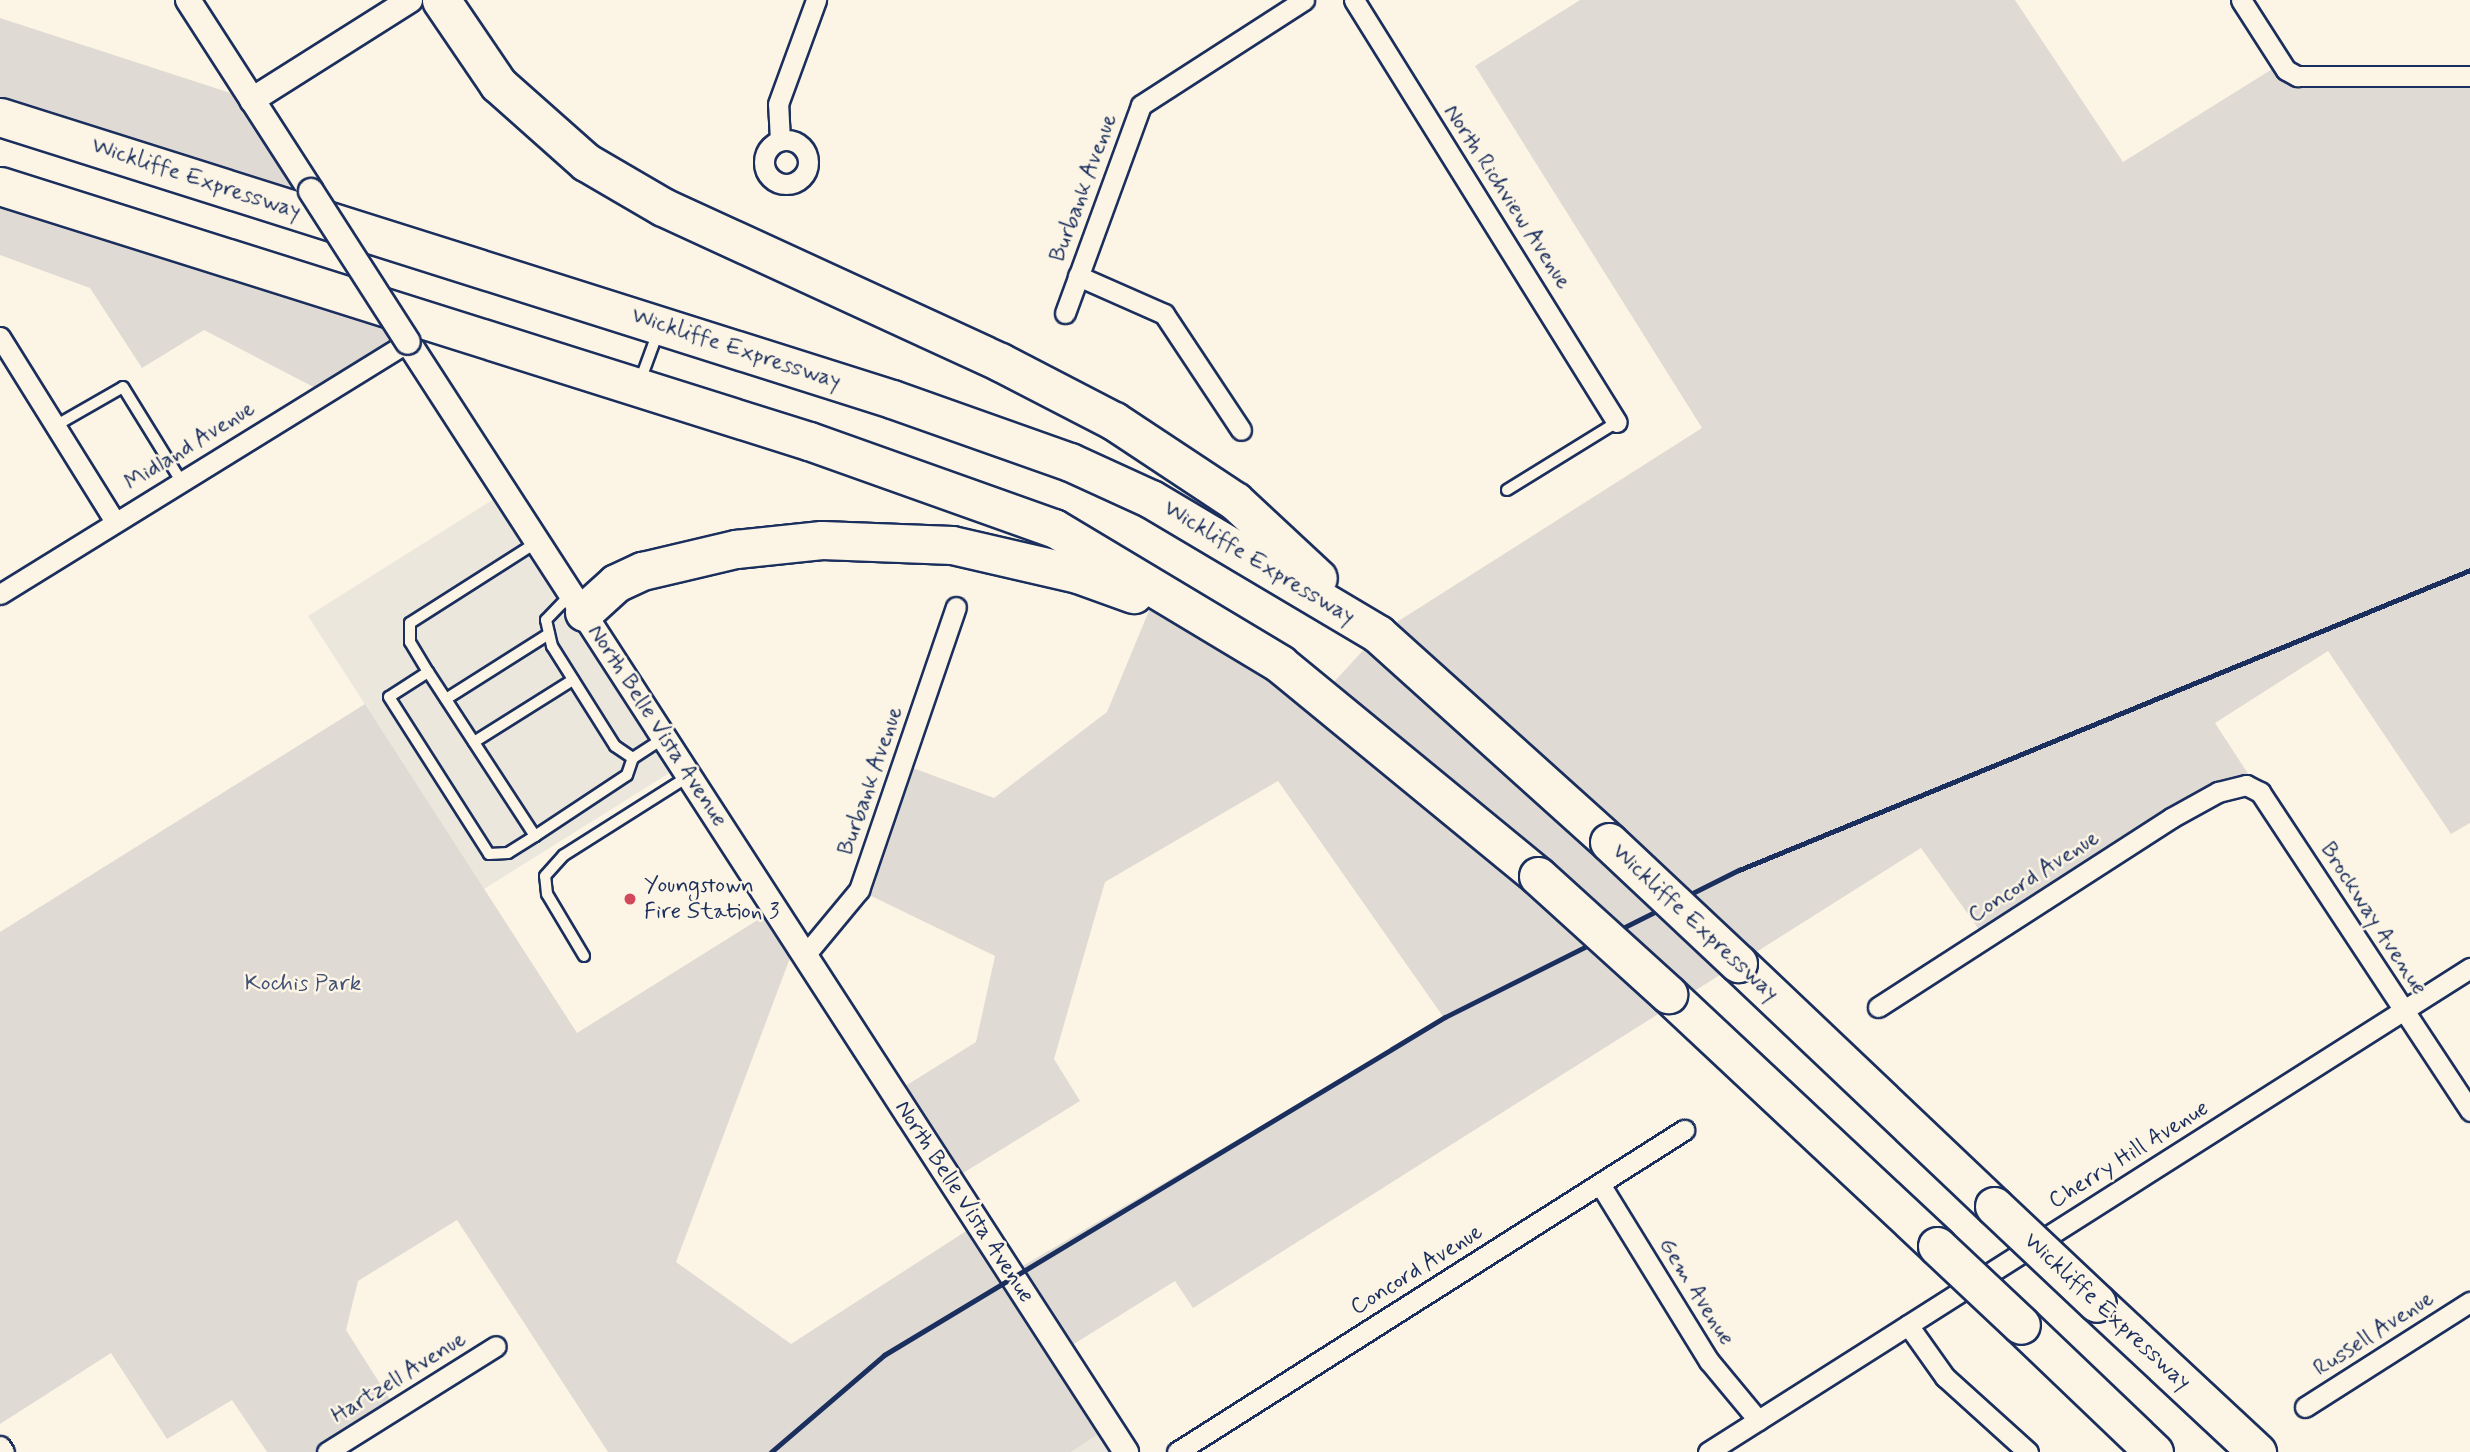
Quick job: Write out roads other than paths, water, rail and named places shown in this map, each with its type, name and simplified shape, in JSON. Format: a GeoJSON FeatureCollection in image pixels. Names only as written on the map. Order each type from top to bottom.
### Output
{"type":"FeatureCollection","features":[{"type":"Feature","properties":{"kind":"highway"},"geometry":{"type":"LineString","coordinates":[[441,0],[498,84],[586,162],[663,207],[1000,362],[1114,421],[1235,501],[1377,634]]}},
{"type":"Feature","properties":{"kind":"highway","name":"Wickliffe Expressway"},"geometry":{"type":"LineString","coordinates":[[0,117],[661,326],[1070,462],[1151,499],[1377,634],[1609,842],[2257,1452]]}},
{"type":"Feature","properties":{"kind":"highway"},"geometry":{"type":"LineString","coordinates":[[0,186],[637,387],[1013,510],[1219,626],[1322,695],[1538,876],[1668,994],[2154,1452]]}},
{"type":"Feature","properties":{"kind":"highway"},"geometry":{"type":"LineString","coordinates":[[578,603],[642,571],[775,543],[882,539],[1007,555],[1219,626]]}},
{"type":"Feature","properties":{"kind":"street","name":"North Belle Vista Avenue"},"geometry":{"type":"LineString","coordinates":[[188,0],[1126,1452]]}},
{"type":"Feature","properties":{"kind":"street"},"geometry":{"type":"LineString","coordinates":[[252,100],[411,0]]}},
{"type":"Feature","properties":{"kind":"street"},"geometry":{"type":"LineString","coordinates":[[780,140],[778,104],[816,0]]}},
{"type":"Feature","properties":{"kind":"street","name":"Burbank Avenue"},"geometry":{"type":"LineString","coordinates":[[1065,313],[1140,105],[1304,0]]}},
{"type":"Feature","properties":{"kind":"street","name":"North Richview Avenue"},"geometry":{"type":"LineString","coordinates":[[1354,0],[1617,422]]}},
{"type":"Feature","properties":{"kind":"street"},"geometry":{"type":"LineString","coordinates":[[2241,0],[2286,70],[2314,80],[2470,75]]}},
{"type":"Feature","properties":{"kind":"street"},"geometry":{"type":"LineString","coordinates":[[1078,276],[1164,314],[1241,430]]}},
{"type":"Feature","properties":{"kind":"street"},"geometry":{"type":"LineString","coordinates":[[0,337],[115,522]]}},
{"type":"Feature","properties":{"kind":"street","name":"Midland Avenue"},"geometry":{"type":"LineString","coordinates":[[0,594],[408,342]]}},
{"type":"Feature","properties":{"kind":"street","name":"Burbank Avenue"},"geometry":{"type":"LineString","coordinates":[[804,954],[859,890],[956,607]]}},
{"type":"Feature","properties":{"kind":"street","name":"Brockway Avenue"},"geometry":{"type":"LineString","coordinates":[[2218,792],[2246,785],[2260,792],[2470,1111]]}},
{"type":"Feature","properties":{"kind":"street","name":"Concord Avenue"},"geometry":{"type":"LineString","coordinates":[[1878,1007],[2218,792]]}},
{"type":"Feature","properties":{"kind":"street","name":"Cherry Hill Avenue"},"geometry":{"type":"LineString","coordinates":[[1708,1452],[2470,968]]}},
{"type":"Feature","properties":{"kind":"street","name":"Concord Avenue"},"geometry":{"type":"LineString","coordinates":[[1177,1452],[1684,1130]]}},
{"type":"Feature","properties":{"kind":"street","name":"Gem Avenue"},"geometry":{"type":"LineString","coordinates":[[1600,1184],[1709,1361],[1758,1420]]}},
{"type":"Feature","properties":{"kind":"street","name":"Russell Avenue"},"geometry":{"type":"LineString","coordinates":[[2305,1407],[2470,1302]]}},
{"type":"Feature","properties":{"kind":"street"},"geometry":{"type":"LineString","coordinates":[[1908,1325],[1945,1377],[2028,1452]]}},
{"type":"Feature","properties":{"kind":"street","name":"Hartzell Avenue"},"geometry":{"type":"LineString","coordinates":[[327,1452],[496,1346]]}},
{"type":"Feature","properties":{"kind":"street"},"geometry":{"type":"LineString","coordinates":[[0,1446],[4,1452]]}},
{"type":"Feature","properties":{"kind":"lane"},"geometry":{"type":"LineString","coordinates":[[637,387],[661,326]]}},
{"type":"Feature","properties":{"kind":"lane"},"geometry":{"type":"LineString","coordinates":[[55,426],[123,387],[181,481]]}},
{"type":"Feature","properties":{"kind":"lane"},"geometry":{"type":"LineString","coordinates":[[1507,491],[1617,422]]}},
{"type":"Feature","properties":{"kind":"lane"},"geometry":{"type":"LineString","coordinates":[[535,836],[410,642],[410,624],[537,542]]}},
{"type":"Feature","properties":{"kind":"lane"},"geometry":{"type":"LineString","coordinates":[[578,603],[546,620],[549,634],[573,680],[615,746],[633,758]]}},
{"type":"Feature","properties":{"kind":"lane"},"geometry":{"type":"LineString","coordinates":[[446,699],[549,634]]}},
{"type":"Feature","properties":{"kind":"lane"},"geometry":{"type":"LineString","coordinates":[[428,672],[389,697],[489,853],[508,853],[535,836],[627,775],[633,758],[665,737]]}},
{"type":"Feature","properties":{"kind":"lane"},"geometry":{"type":"LineString","coordinates":[[474,742],[573,680]]}},
{"type":"Feature","properties":{"kind":"lane"},"geometry":{"type":"LineString","coordinates":[[584,956],[547,894],[545,876],[564,855],[690,776]]}},
{"type":"Feature","properties":{"kind":"railway"},"geometry":{"type":"LineString","coordinates":[[771,1452],[884,1355],[1445,1017],[1739,870],[2470,570]]}},
{"type":"Feature","properties":{"kind":"place","name":"Youngstown Fire Station 3"},"geometry":{"type":"Point","coordinates":[630,899]}},
{"type":"Feature","properties":{"kind":"park label","name":"Kochis Park"},"geometry":{"type":"Point","coordinates":[303,984]}}]}
